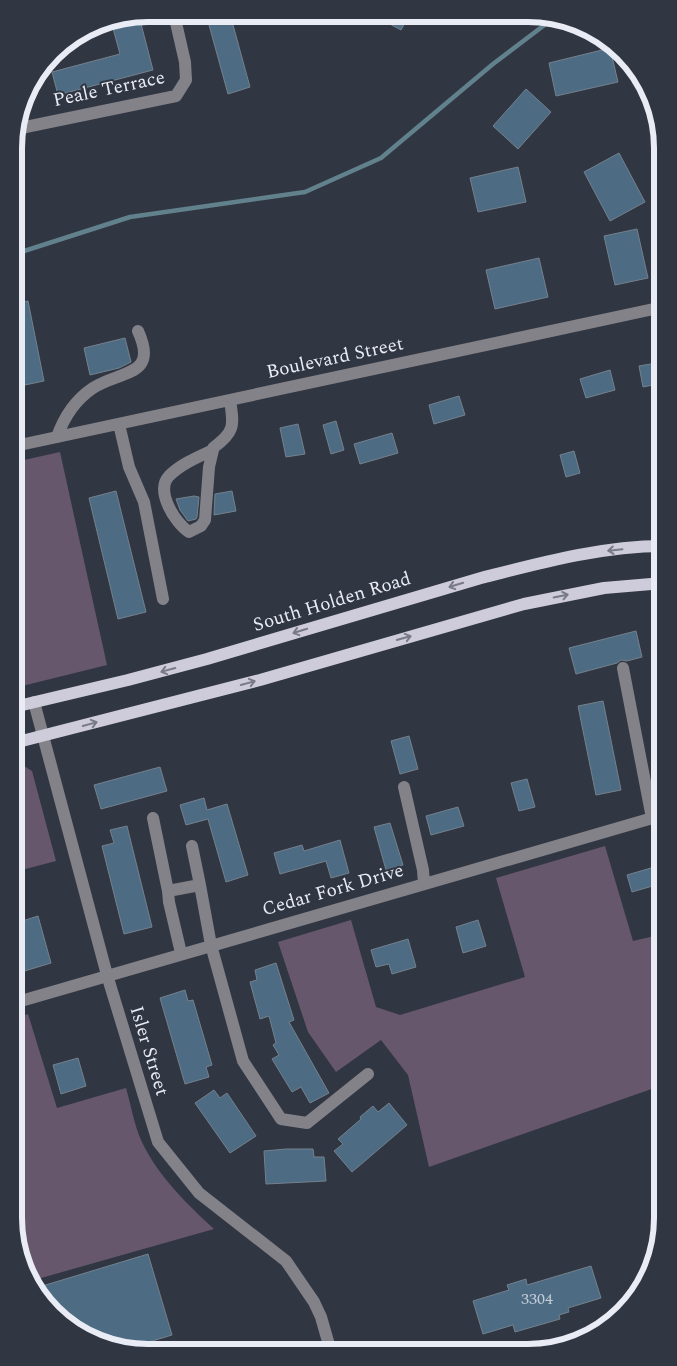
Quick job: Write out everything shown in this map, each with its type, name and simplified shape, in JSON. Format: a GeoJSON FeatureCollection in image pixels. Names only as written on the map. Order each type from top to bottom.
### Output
{"type":"FeatureCollection","features":[{"type":"Feature","properties":{"kind":"main road","name":"South Holden Road"},"geometry":{"type":"LineString","coordinates":[[22,705],[207,659],[509,571],[597,552],[654,547]]}},
{"type":"Feature","properties":{"kind":"main road"},"geometry":{"type":"LineString","coordinates":[[22,741],[260,680],[524,604],[604,588],[654,584]]}},
{"type":"Feature","properties":{"kind":"street","name":"Peale Terrace"},"geometry":{"type":"LineString","coordinates":[[25,127],[176,96],[186,80],[185,62],[176,23]]}},
{"type":"Feature","properties":{"kind":"street","name":"Boulevard Street"},"geometry":{"type":"LineString","coordinates":[[23,444],[654,309]]}},
{"type":"Feature","properties":{"kind":"street"},"geometry":{"type":"LineString","coordinates":[[58,437],[62,422],[74,404],[93,388],[140,366],[146,352],[138,331]]}},
{"type":"Feature","properties":{"kind":"street"},"geometry":{"type":"LineString","coordinates":[[213,450],[180,467],[169,476],[165,483],[166,502],[178,522],[189,532],[201,526],[205,520],[209,466],[213,450],[213,448],[225,439],[233,427],[230,400]]}},
{"type":"Feature","properties":{"kind":"street"},"geometry":{"type":"LineString","coordinates":[[119,424],[129,467],[144,502],[163,599]]}},
{"type":"Feature","properties":{"kind":"street"},"geometry":{"type":"LineString","coordinates":[[623,668],[654,799]]}},
{"type":"Feature","properties":{"kind":"street","name":"Isler Street"},"geometry":{"type":"LineString","coordinates":[[34,702],[107,975],[158,1142],[199,1193],[286,1262],[314,1302],[322,1317],[329,1344]]}},
{"type":"Feature","properties":{"kind":"street"},"geometry":{"type":"LineString","coordinates":[[404,787],[424,884]]}},
{"type":"Feature","properties":{"kind":"street","name":"Cedar Fork Drive"},"geometry":{"type":"LineString","coordinates":[[22,1001],[654,817]]}},
{"type":"Feature","properties":{"kind":"street"},"geometry":{"type":"LineString","coordinates":[[153,818],[181,954]]}},
{"type":"Feature","properties":{"kind":"street"},"geometry":{"type":"LineString","coordinates":[[192,846],[211,945],[243,1061],[281,1120],[307,1122],[368,1074]]}},
{"type":"Feature","properties":{"kind":"street"},"geometry":{"type":"LineString","coordinates":[[168,891],[200,885]]}},
{"type":"Feature","properties":{"kind":"shaded area"},"geometry":{"type":"Polygon","coordinates":[[[60,452],[107,665],[22,686],[23,460],[60,452]]]}},
{"type":"Feature","properties":{"kind":"shaded area"},"geometry":{"type":"Polygon","coordinates":[[[22,766],[32,771],[56,861],[22,870],[22,766]]]}},
{"type":"Feature","properties":{"kind":"shaded area"},"geometry":{"type":"Polygon","coordinates":[[[605,846],[633,941],[654,936],[654,1088],[429,1167],[408,1075],[381,1040],[336,1072],[308,1032],[278,942],[351,920],[376,1007],[400,1015],[525,977],[496,878],[605,846]]]}},
{"type":"Feature","properties":{"kind":"shaded area"},"geometry":{"type":"Polygon","coordinates":[[[28,1014],[57,1108],[126,1088],[136,1128],[155,1165],[173,1188],[214,1229],[39,1279],[29,1258],[22,1217],[22,1016],[28,1014]]]}},
{"type":"Feature","properties":{"kind":"building"},"geometry":{"type":"Polygon","coordinates":[[[387,22],[405,22],[401,30],[387,22]]]}},
{"type":"Feature","properties":{"kind":"building"},"geometry":{"type":"Polygon","coordinates":[[[141,23],[153,70],[58,95],[52,72],[120,54],[113,28],[141,23]]]}},
{"type":"Feature","properties":{"kind":"building"},"geometry":{"type":"Polygon","coordinates":[[[208,23],[232,23],[250,87],[228,94],[208,23]]]}},
{"type":"Feature","properties":{"kind":"building"},"geometry":{"type":"Polygon","coordinates":[[[605,49],[612,55],[618,82],[556,96],[549,63],[605,49]]]}},
{"type":"Feature","properties":{"kind":"building"},"geometry":{"type":"Polygon","coordinates":[[[526,89],[551,112],[518,149],[493,126],[526,89]]]}},
{"type":"Feature","properties":{"kind":"building"},"geometry":{"type":"Polygon","coordinates":[[[619,153],[645,202],[610,221],[584,172],[619,153]]]}},
{"type":"Feature","properties":{"kind":"building"},"geometry":{"type":"Polygon","coordinates":[[[518,167],[526,202],[478,212],[470,178],[518,167]]]}},
{"type":"Feature","properties":{"kind":"building"},"geometry":{"type":"Polygon","coordinates":[[[637,229],[648,278],[615,285],[604,236],[637,229]]]}},
{"type":"Feature","properties":{"kind":"building"},"geometry":{"type":"Polygon","coordinates":[[[539,258],[548,297],[495,309],[486,270],[539,258]]]}},
{"type":"Feature","properties":{"kind":"building"},"geometry":{"type":"Polygon","coordinates":[[[28,301],[44,381],[23,385],[23,302],[28,301]]]}},
{"type":"Feature","properties":{"kind":"building"},"geometry":{"type":"Polygon","coordinates":[[[125,338],[131,362],[119,368],[90,375],[84,348],[125,338]]]}},
{"type":"Feature","properties":{"kind":"building"},"geometry":{"type":"Polygon","coordinates":[[[654,364],[654,385],[643,387],[639,366],[654,364]]]}},
{"type":"Feature","properties":{"kind":"building"},"geometry":{"type":"Polygon","coordinates":[[[610,370],[615,390],[586,398],[580,379],[610,370]]]}},
{"type":"Feature","properties":{"kind":"building"},"geometry":{"type":"Polygon","coordinates":[[[459,396],[465,415],[434,424],[429,405],[459,396]]]}},
{"type":"Feature","properties":{"kind":"building"},"geometry":{"type":"Polygon","coordinates":[[[336,421],[344,450],[331,454],[323,425],[336,421]]]}},
{"type":"Feature","properties":{"kind":"building"},"geometry":{"type":"Polygon","coordinates":[[[298,424],[305,454],[286,457],[280,428],[298,424]]]}},
{"type":"Feature","properties":{"kind":"building"},"geometry":{"type":"Polygon","coordinates":[[[392,433],[398,453],[360,464],[354,444],[392,433]]]}},
{"type":"Feature","properties":{"kind":"building"},"geometry":{"type":"Polygon","coordinates":[[[574,451],[580,473],[566,477],[560,455],[574,451]]]}},
{"type":"Feature","properties":{"kind":"building"},"geometry":{"type":"Polygon","coordinates":[[[116,491],[146,612],[118,619],[89,498],[116,491]]]}},
{"type":"Feature","properties":{"kind":"building"},"geometry":{"type":"Polygon","coordinates":[[[232,491],[236,511],[214,515],[215,494],[232,491]]]}},
{"type":"Feature","properties":{"kind":"building"},"geometry":{"type":"Polygon","coordinates":[[[199,497],[197,517],[188,521],[180,510],[176,499],[199,497]]]}},
{"type":"Feature","properties":{"kind":"building"},"geometry":{"type":"Polygon","coordinates":[[[636,631],[642,657],[627,661],[621,660],[617,663],[576,674],[569,648],[636,631]]]}},
{"type":"Feature","properties":{"kind":"building"},"geometry":{"type":"Polygon","coordinates":[[[603,701],[621,790],[596,795],[578,706],[603,701]]]}},
{"type":"Feature","properties":{"kind":"building"},"geometry":{"type":"Polygon","coordinates":[[[409,736],[418,769],[400,774],[391,741],[409,736]]]}},
{"type":"Feature","properties":{"kind":"building"},"geometry":{"type":"Polygon","coordinates":[[[160,767],[167,791],[101,809],[94,785],[160,767]]]}},
{"type":"Feature","properties":{"kind":"building"},"geometry":{"type":"Polygon","coordinates":[[[527,779],[535,807],[519,811],[511,783],[527,779]]]}},
{"type":"Feature","properties":{"kind":"building"},"geometry":{"type":"Polygon","coordinates":[[[204,798],[207,810],[227,804],[248,875],[226,882],[208,819],[186,825],[180,805],[204,798]]]}},
{"type":"Feature","properties":{"kind":"building"},"geometry":{"type":"Polygon","coordinates":[[[458,807],[464,826],[431,835],[426,816],[458,807]]]}},
{"type":"Feature","properties":{"kind":"building"},"geometry":{"type":"Polygon","coordinates":[[[390,823],[403,865],[386,870],[374,827],[390,823]]]}},
{"type":"Feature","properties":{"kind":"building"},"geometry":{"type":"Polygon","coordinates":[[[127,826],[152,927],[124,934],[102,846],[114,843],[110,830],[127,826]]]}},
{"type":"Feature","properties":{"kind":"building"},"geometry":{"type":"Polygon","coordinates":[[[340,840],[349,873],[331,878],[326,861],[280,874],[274,853],[302,845],[304,851],[340,840]]]}},
{"type":"Feature","properties":{"kind":"building"},"geometry":{"type":"Polygon","coordinates":[[[651,868],[654,886],[632,892],[627,875],[651,868]]]}},
{"type":"Feature","properties":{"kind":"building"},"geometry":{"type":"Polygon","coordinates":[[[38,916],[51,963],[22,972],[22,952],[24,952],[22,921],[38,916]]]}},
{"type":"Feature","properties":{"kind":"building"},"geometry":{"type":"Polygon","coordinates":[[[478,920],[486,946],[463,953],[456,927],[478,920]]]}},
{"type":"Feature","properties":{"kind":"building"},"geometry":{"type":"Polygon","coordinates":[[[408,939],[416,967],[392,974],[389,964],[376,967],[371,950],[408,939]]]}},
{"type":"Feature","properties":{"kind":"building"},"geometry":{"type":"Polygon","coordinates":[[[276,963],[294,1020],[289,1022],[329,1093],[310,1103],[301,1087],[292,1092],[272,1059],[279,1055],[273,1045],[276,1043],[269,1016],[260,1019],[250,982],[257,980],[255,970],[276,963]]]}},
{"type":"Feature","properties":{"kind":"building"},"geometry":{"type":"Polygon","coordinates":[[[185,990],[188,1001],[193,1000],[212,1065],[206,1067],[209,1077],[185,1084],[160,998],[185,990]]]}},
{"type":"Feature","properties":{"kind":"building"},"geometry":{"type":"Polygon","coordinates":[[[78,1058],[86,1086],[61,1094],[53,1065],[78,1058]]]}},
{"type":"Feature","properties":{"kind":"building"},"geometry":{"type":"Polygon","coordinates":[[[214,1090],[220,1098],[227,1093],[256,1136],[230,1153],[195,1103],[214,1090]]]}},
{"type":"Feature","properties":{"kind":"building"},"geometry":{"type":"Polygon","coordinates":[[[389,1103],[407,1125],[352,1172],[334,1151],[343,1144],[338,1139],[373,1106],[378,1112],[389,1103]]]}},
{"type":"Feature","properties":{"kind":"building"},"geometry":{"type":"Polygon","coordinates":[[[313,1149],[314,1157],[324,1157],[326,1181],[266,1184],[264,1151],[313,1149]]]}},
{"type":"Feature","properties":{"kind":"building"},"geometry":{"type":"Polygon","coordinates":[[[148,1254],[172,1335],[144,1343],[108,1337],[79,1322],[66,1312],[43,1286],[148,1254]]]}},
{"type":"Feature","properties":{"kind":"building"},"geometry":{"type":"Polygon","coordinates":[[[591,1266],[601,1298],[568,1308],[569,1312],[559,1315],[560,1319],[515,1332],[513,1325],[483,1334],[473,1301],[509,1290],[507,1285],[526,1279],[527,1285],[591,1266]]]}},
{"type":"Feature","properties":{"kind":"waterway"},"geometry":{"type":"LineString","coordinates":[[23,251],[130,217],[305,192],[381,158],[493,64],[546,24]]}}]}
